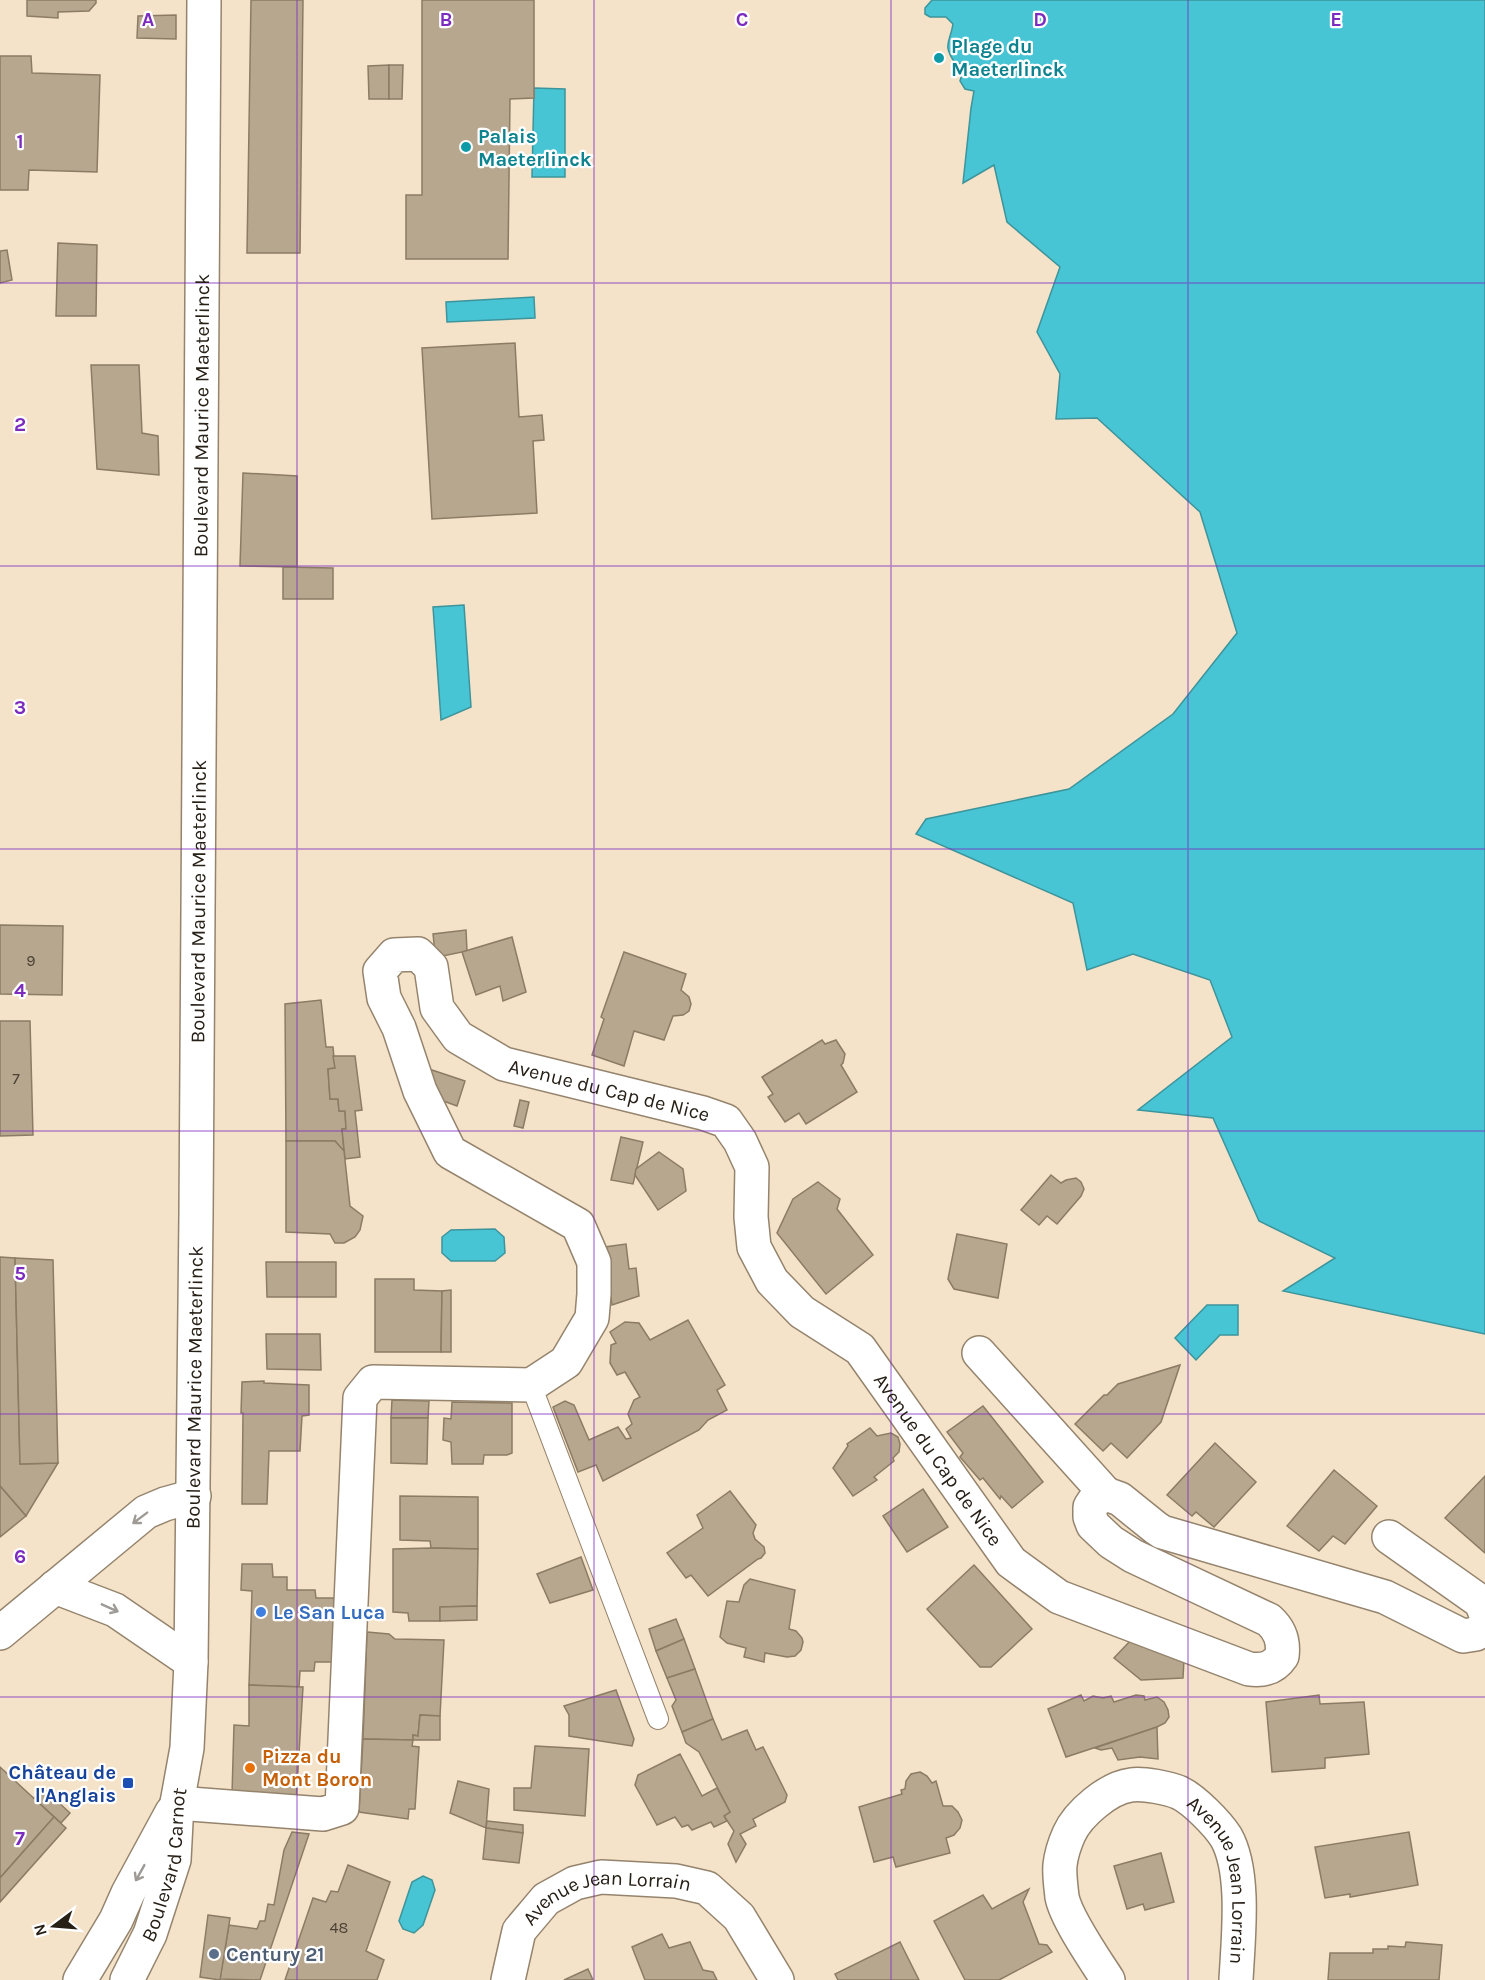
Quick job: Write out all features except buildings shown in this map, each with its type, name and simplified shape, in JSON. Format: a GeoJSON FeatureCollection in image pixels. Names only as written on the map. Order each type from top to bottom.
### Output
{"type":"FeatureCollection","features":[{"type":"Feature","properties":{"kind":"street","name":"Boulevard Maurice Maeterlinck"},"geometry":{"type":"LineString","coordinates":[[177,1803],[187,1748],[194,1496],[204,0]]}},
{"type":"Feature","properties":{"kind":"street","name":"Avenue du Cap de Nice"},"geometry":{"type":"LineString","coordinates":[[531,1385],[566,1362],[592,1318],[594,1262],[578,1225],[450,1152],[420,1091],[399,1028],[384,998],[380,971],[394,955],[418,954],[431,968],[437,1008],[458,1037],[504,1064],[703,1113],[726,1121],[753,1167],[751,1217],[754,1247],[772,1281],[802,1312],[861,1349],[1011,1563],[1059,1597],[1231,1663],[1257,1670],[1272,1667],[1277,1663],[1284,1647],[1276,1627],[1269,1620],[1133,1556],[1102,1535],[1093,1525],[1090,1507],[1094,1501],[1106,1494]]}},
{"type":"Feature","properties":{"kind":"street"},"geometry":{"type":"LineString","coordinates":[[979,1353],[1106,1494],[1120,1499],[1162,1532],[1384,1597],[1463,1636],[1476,1634],[1485,1626]]}},
{"type":"Feature","properties":{"kind":"street"},"geometry":{"type":"LineString","coordinates":[[177,1803],[323,1814],[342,1808],[360,1398],[373,1382],[531,1385]]}},
{"type":"Feature","properties":{"kind":"street"},"geometry":{"type":"LineString","coordinates":[[0,1633],[146,1512],[194,1496]]}},
{"type":"Feature","properties":{"kind":"street"},"geometry":{"type":"LineString","coordinates":[[1389,1538],[1481,1602],[1485,1612]]}},
{"type":"Feature","properties":{"kind":"street"},"geometry":{"type":"LineString","coordinates":[[55,1587],[115,1610],[190,1662]]}},
{"type":"Feature","properties":{"kind":"street","name":"Avenue Jean Lorrain"},"geometry":{"type":"LineString","coordinates":[[1108,1980],[1074,1925],[1062,1899],[1060,1866],[1069,1834],[1086,1811],[1105,1796],[1131,1785],[1155,1786],[1180,1793],[1203,1810],[1226,1837],[1235,1864],[1240,1898],[1236,1980]]}},
{"type":"Feature","properties":{"kind":"street","name":"Boulevard Carnot"},"geometry":{"type":"LineString","coordinates":[[80,1980],[116,1920],[128,1893],[177,1803]]}},
{"type":"Feature","properties":{"kind":"street","name":"Boulevard Carnot"},"geometry":{"type":"LineString","coordinates":[[127,1980],[150,1934],[174,1860],[177,1803]]}},
{"type":"Feature","properties":{"kind":"street","name":"Avenue Jean Lorrain"},"geometry":{"type":"LineString","coordinates":[[508,1980],[519,1931],[546,1899],[575,1883],[601,1877],[676,1881],[707,1888],[739,1917],[777,1980]]}},
{"type":"Feature","properties":{"kind":"lane"},"geometry":{"type":"LineString","coordinates":[[531,1385],[658,1719]]}},
{"type":"Feature","properties":{"kind":"water"},"geometry":{"type":"Polygon","coordinates":[[[932,0],[1485,0],[1485,1334],[1283,1291],[1335,1258],[1259,1221],[1213,1118],[1138,1110],[1232,1037],[1210,980],[1133,954],[1087,970],[1073,903],[916,834],[926,819],[1069,789],[1173,714],[1237,633],[1200,512],[1097,418],[1056,419],[1060,374],[1037,332],[1060,267],[1007,222],[994,165],[963,183],[974,91],[965,89],[960,81],[965,64],[955,63],[949,52],[948,44],[953,24],[946,17],[930,17],[925,14],[925,8],[932,0]]]}},
{"type":"Feature","properties":{"kind":"water"},"geometry":{"type":"Polygon","coordinates":[[[534,88],[565,89],[565,177],[532,177],[534,88]]]}},
{"type":"Feature","properties":{"kind":"water"},"geometry":{"type":"Polygon","coordinates":[[[534,297],[535,318],[447,322],[446,302],[534,297]]]}},
{"type":"Feature","properties":{"kind":"water"},"geometry":{"type":"Polygon","coordinates":[[[464,605],[471,707],[441,720],[433,607],[464,605]]]}},
{"type":"Feature","properties":{"kind":"water"},"geometry":{"type":"Polygon","coordinates":[[[495,1229],[504,1237],[505,1253],[495,1261],[451,1261],[442,1253],[442,1237],[451,1230],[495,1229]]]}},
{"type":"Feature","properties":{"kind":"water"},"geometry":{"type":"Polygon","coordinates":[[[1207,1305],[1238,1305],[1238,1335],[1220,1335],[1196,1360],[1175,1338],[1207,1305]]]}},
{"type":"Feature","properties":{"kind":"water"},"geometry":{"type":"Polygon","coordinates":[[[423,1876],[432,1880],[435,1890],[423,1925],[414,1933],[403,1929],[399,1921],[412,1882],[423,1876]]]}},
{"type":"Feature","properties":{"kind":"place","name":"Plage du Maeterlinck"},"geometry":{"type":"Point","coordinates":[939,58]}},
{"type":"Feature","properties":{"kind":"place","name":"Palais Maeterlinck"},"geometry":{"type":"Point","coordinates":[466,147]}},
{"type":"Feature","properties":{"kind":"place","name":"Le San Luca"},"geometry":{"type":"Point","coordinates":[261,1612]}},
{"type":"Feature","properties":{"kind":"place","name":"Pizza du Mont Boron"},"geometry":{"type":"Point","coordinates":[250,1768]}},
{"type":"Feature","properties":{"kind":"place","name":"Château de l'Anglais"},"geometry":{"type":"Point","coordinates":[128,1783]}},
{"type":"Feature","properties":{"kind":"place","name":"Century 21"},"geometry":{"type":"Point","coordinates":[214,1954]}}]}
